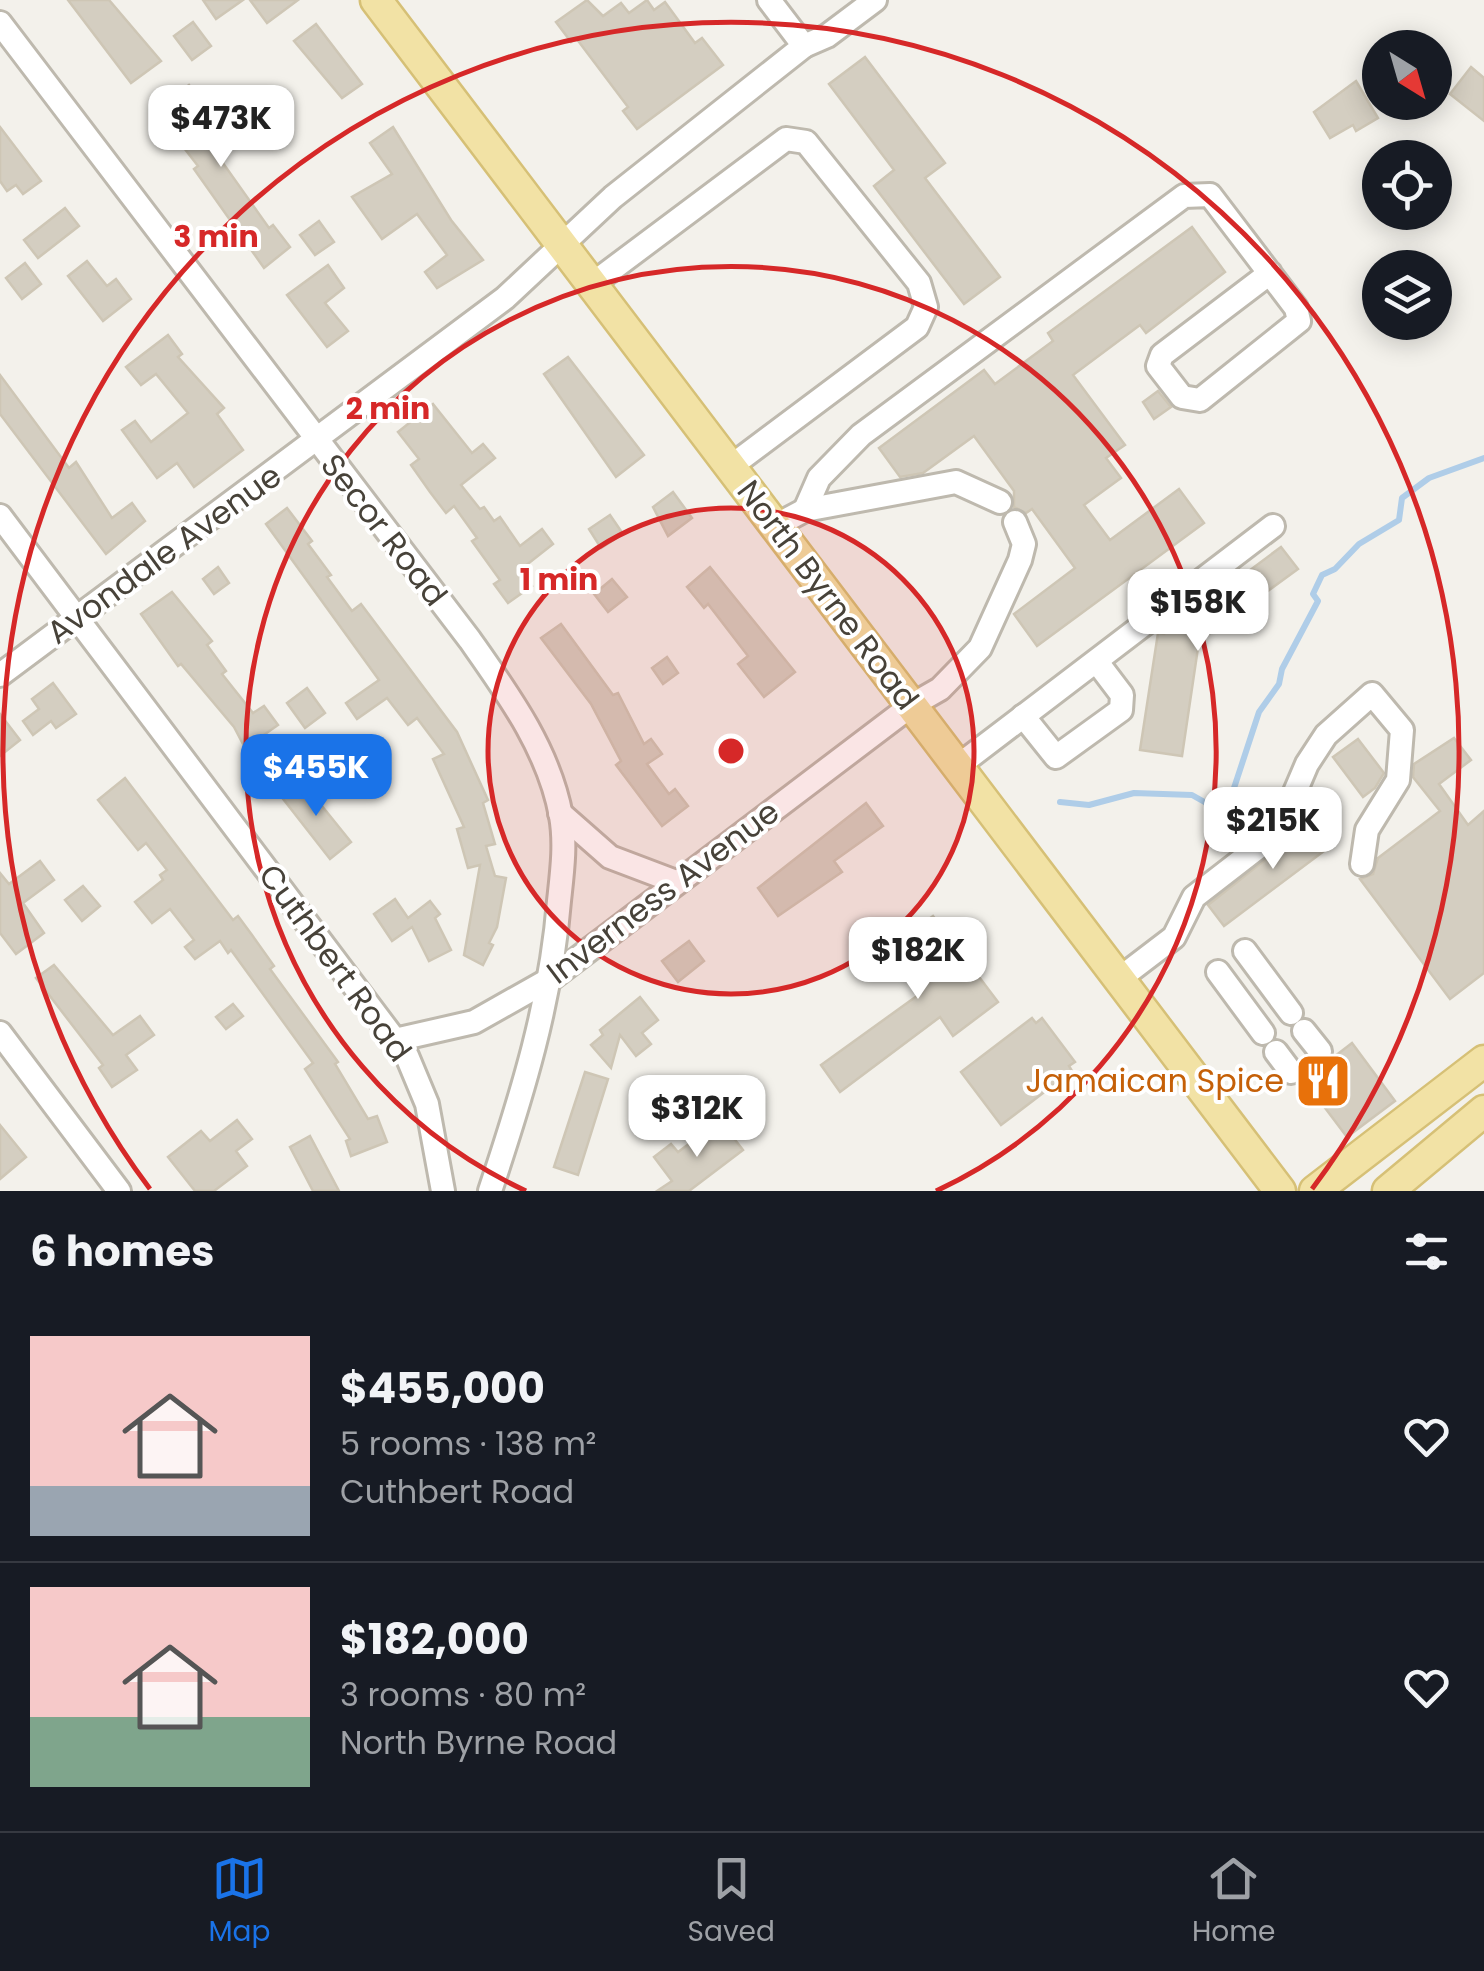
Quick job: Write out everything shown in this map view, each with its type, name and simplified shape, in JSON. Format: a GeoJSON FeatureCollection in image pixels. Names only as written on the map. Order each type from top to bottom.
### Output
{"type":"FeatureCollection","features":[{"type":"Feature","properties":{"kind":"main road","name":"North Byrne Road"},"geometry":{"type":"LineString","coordinates":[[376,0],[1280,1191]]}},
{"type":"Feature","properties":{"kind":"main road"},"geometry":{"type":"LineString","coordinates":[[1314,1191],[1484,1061]]}},
{"type":"Feature","properties":{"kind":"main road"},"geometry":{"type":"LineString","coordinates":[[1388,1191],[1484,1111]]}},
{"type":"Feature","properties":{"kind":"street"},"geometry":{"type":"LineString","coordinates":[[769,0],[804,46]]}},
{"type":"Feature","properties":{"kind":"street","name":"Avondale Avenue"},"geometry":{"type":"LineString","coordinates":[[0,676],[505,298],[613,197],[804,46],[827,36],[875,0]]}},
{"type":"Feature","properties":{"kind":"street","name":"Secor Road"},"geometry":{"type":"LineString","coordinates":[[0,24],[506,692],[534,741],[560,813],[563,857],[552,978],[536,1046],[490,1191]]}},
{"type":"Feature","properties":{"kind":"street"},"geometry":{"type":"LineString","coordinates":[[591,285],[786,140],[806,142],[919,283],[926,307],[917,326],[730,468]]}},
{"type":"Feature","properties":{"kind":"street"},"geometry":{"type":"LineString","coordinates":[[805,510],[819,478],[861,435],[1184,196],[1210,195],[1270,273],[1296,308],[1299,321],[1200,400],[1182,397],[1158,366],[1162,355],[1270,273]]}},
{"type":"Feature","properties":{"kind":"street"},"geometry":{"type":"LineString","coordinates":[[775,526],[805,510],[956,482],[1000,502]]}},
{"type":"Feature","properties":{"kind":"street","name":"Cuthbert Road"},"geometry":{"type":"LineString","coordinates":[[0,516],[395,1040],[428,1104],[444,1191]]}},
{"type":"Feature","properties":{"kind":"street","name":"Inverness Avenue"},"geometry":{"type":"LineString","coordinates":[[395,1040],[474,1022],[552,978],[912,705],[940,689],[980,648],[1020,560],[1024,544],[1015,522]]}},
{"type":"Feature","properties":{"kind":"street"},"geometry":{"type":"LineString","coordinates":[[958,766],[1273,526]]}},
{"type":"Feature","properties":{"kind":"street"},"geometry":{"type":"LineString","coordinates":[[1023,716],[1056,757],[1121,710],[1122,695],[1097,662]]}},
{"type":"Feature","properties":{"kind":"street"},"geometry":{"type":"LineString","coordinates":[[1119,979],[1174,937],[1194,897],[1278,832],[1316,750],[1372,694],[1402,730],[1398,780],[1367,830],[1362,864]]}},
{"type":"Feature","properties":{"kind":"street","name":"Secor Road"},"geometry":{"type":"LineString","coordinates":[[560,813],[610,858],[676,882]]}},
{"type":"Feature","properties":{"kind":"street"},"geometry":{"type":"LineString","coordinates":[[1245,951],[1320,1051]]}},
{"type":"Feature","properties":{"kind":"street"},"geometry":{"type":"LineString","coordinates":[[1218,972],[1291,1072]]}},
{"type":"Feature","properties":{"kind":"street"},"geometry":{"type":"LineString","coordinates":[[0,1032],[119,1191]]}},
{"type":"Feature","properties":{"kind":"building"},"geometry":{"type":"Polygon","coordinates":[[[68,0],[109,0],[161,61],[131,83],[68,0]]]}},
{"type":"Feature","properties":{"kind":"building"},"geometry":{"type":"Polygon","coordinates":[[[203,0],[243,0],[216,19],[203,0]]]}},
{"type":"Feature","properties":{"kind":"building"},"geometry":{"type":"Polygon","coordinates":[[[250,0],[298,0],[267,23],[250,0]]]}},
{"type":"Feature","properties":{"kind":"building"},"geometry":{"type":"Polygon","coordinates":[[[587,0],[603,16],[621,3],[629,13],[647,0],[654,10],[665,2],[695,43],[702,38],[723,65],[637,129],[623,111],[628,107],[576,38],[571,42],[556,22],[587,0]]]}},
{"type":"Feature","properties":{"kind":"building"},"geometry":{"type":"Polygon","coordinates":[[[193,22],[211,46],[192,60],[174,36],[193,22]]]}},
{"type":"Feature","properties":{"kind":"building"},"geometry":{"type":"Polygon","coordinates":[[[316,24],[362,84],[342,98],[294,41],[316,24]]]}},
{"type":"Feature","properties":{"kind":"building"},"geometry":{"type":"Polygon","coordinates":[[[865,57],[945,163],[925,178],[1000,277],[964,304],[874,186],[894,170],[829,84],[865,57]]]}},
{"type":"Feature","properties":{"kind":"building"},"geometry":{"type":"Polygon","coordinates":[[[1471,67],[1484,78],[1484,121],[1452,96],[1471,67]]]}},
{"type":"Feature","properties":{"kind":"building"},"geometry":{"type":"Polygon","coordinates":[[[1356,81],[1362,91],[1362,120],[1375,120],[1356,131],[1353,125],[1330,138],[1314,112],[1356,81]]]}},
{"type":"Feature","properties":{"kind":"building"},"geometry":{"type":"Polygon","coordinates":[[[189,85],[211,113],[230,97],[243,112],[208,142],[269,228],[273,225],[290,247],[264,268],[194,169],[198,166],[174,135],[169,139],[156,122],[182,102],[176,95],[189,85]]]}},
{"type":"Feature","properties":{"kind":"building"},"geometry":{"type":"Polygon","coordinates":[[[0,127],[41,181],[23,194],[16,185],[7,191],[0,181],[0,127]]]}},
{"type":"Feature","properties":{"kind":"building"},"geometry":{"type":"Polygon","coordinates":[[[393,127],[451,220],[483,260],[437,288],[425,272],[447,255],[417,214],[382,239],[352,197],[392,174],[370,143],[393,127]]]}},
{"type":"Feature","properties":{"kind":"building"},"geometry":{"type":"Polygon","coordinates":[[[65,208],[79,226],[38,258],[24,240],[65,208]]]}},
{"type":"Feature","properties":{"kind":"building"},"geometry":{"type":"Polygon","coordinates":[[[319,221],[334,242],[315,255],[300,235],[319,221]]]}},
{"type":"Feature","properties":{"kind":"building"},"geometry":{"type":"Polygon","coordinates":[[[1192,227],[1225,272],[1146,333],[1140,325],[1073,375],[1125,445],[1106,458],[1121,478],[1084,505],[1110,540],[1179,489],[1204,523],[1037,646],[1014,614],[1075,568],[1032,509],[1026,513],[1014,507],[1014,491],[974,436],[923,473],[900,477],[879,448],[984,370],[995,384],[1053,341],[1048,333],[1192,227]]]}},
{"type":"Feature","properties":{"kind":"building"},"geometry":{"type":"Polygon","coordinates":[[[87,261],[107,286],[116,279],[131,299],[103,321],[68,276],[87,261]]]}},
{"type":"Feature","properties":{"kind":"building"},"geometry":{"type":"Polygon","coordinates":[[[25,263],[41,284],[22,299],[6,278],[25,263]]]}},
{"type":"Feature","properties":{"kind":"building"},"geometry":{"type":"Polygon","coordinates":[[[328,265],[344,288],[325,303],[348,331],[327,347],[287,295],[328,265]]]}},
{"type":"Feature","properties":{"kind":"building"},"geometry":{"type":"Polygon","coordinates":[[[168,335],[182,354],[178,357],[224,408],[217,414],[243,450],[194,487],[177,463],[157,478],[122,430],[135,421],[151,442],[188,413],[156,374],[141,385],[126,367],[168,335]]]}},
{"type":"Feature","properties":{"kind":"building"},"geometry":{"type":"Polygon","coordinates":[[[568,357],[644,455],[616,477],[544,374],[568,357]]]}},
{"type":"Feature","properties":{"kind":"building"},"geometry":{"type":"Polygon","coordinates":[[[0,375],[69,468],[76,462],[112,518],[132,503],[145,521],[106,554],[0,414],[0,375]]]}},
{"type":"Feature","properties":{"kind":"building"},"geometry":{"type":"Polygon","coordinates":[[[1158,391],[1171,407],[1154,419],[1143,402],[1158,391]]]}},
{"type":"Feature","properties":{"kind":"building"},"geometry":{"type":"Polygon","coordinates":[[[433,404],[472,453],[483,444],[495,458],[461,485],[480,509],[484,507],[494,521],[500,517],[520,546],[542,529],[553,544],[520,570],[532,586],[508,603],[494,584],[500,580],[472,541],[477,538],[454,506],[446,513],[430,492],[411,465],[419,459],[398,432],[433,404]]]}},
{"type":"Feature","properties":{"kind":"building"},"geometry":{"type":"Polygon","coordinates":[[[673,492],[692,518],[668,536],[653,507],[673,492]]]}},
{"type":"Feature","properties":{"kind":"building"},"geometry":{"type":"Polygon","coordinates":[[[287,508],[312,541],[308,544],[352,611],[361,604],[457,732],[488,800],[483,803],[495,844],[486,846],[495,876],[506,878],[497,927],[489,943],[493,945],[483,965],[464,955],[480,865],[468,868],[457,829],[464,827],[433,759],[444,754],[417,718],[408,725],[387,698],[357,719],[346,703],[379,680],[266,524],[287,508]]]}},
{"type":"Feature","properties":{"kind":"building"},"geometry":{"type":"Polygon","coordinates":[[[610,515],[623,534],[601,548],[589,529],[610,515]]]}},
{"type":"Feature","properties":{"kind":"building"},"geometry":{"type":"Polygon","coordinates":[[[1281,547],[1298,569],[1199,641],[1182,756],[1140,750],[1158,633],[1164,634],[1281,547]]]}},
{"type":"Feature","properties":{"kind":"building"},"geometry":{"type":"Polygon","coordinates":[[[218,567],[229,583],[214,594],[203,579],[218,567]]]}},
{"type":"Feature","properties":{"kind":"building"},"geometry":{"type":"Polygon","coordinates":[[[710,567],[795,672],[764,697],[738,664],[748,656],[708,604],[704,608],[687,587],[710,567]]]}},
{"type":"Feature","properties":{"kind":"building"},"geometry":{"type":"Polygon","coordinates":[[[612,579],[627,597],[608,612],[594,594],[612,579]]]}},
{"type":"Feature","properties":{"kind":"building"},"geometry":{"type":"Polygon","coordinates":[[[172,592],[212,641],[207,645],[226,671],[222,674],[253,713],[264,706],[278,725],[245,748],[234,727],[181,664],[178,666],[141,614],[172,592]]]}},
{"type":"Feature","properties":{"kind":"building"},"geometry":{"type":"Polygon","coordinates":[[[561,624],[613,695],[618,693],[644,744],[651,739],[662,754],[647,764],[669,794],[675,789],[688,806],[662,826],[616,765],[621,761],[591,704],[541,638],[561,624]]]}},
{"type":"Feature","properties":{"kind":"building"},"geometry":{"type":"Polygon","coordinates":[[[667,657],[678,673],[663,684],[652,668],[667,657]]]}},
{"type":"Feature","properties":{"kind":"building"},"geometry":{"type":"Polygon","coordinates":[[[53,683],[76,714],[56,728],[51,721],[33,735],[23,721],[39,709],[32,699],[53,683]]]}},
{"type":"Feature","properties":{"kind":"building"},"geometry":{"type":"Polygon","coordinates":[[[307,688],[325,713],[305,728],[287,703],[307,688]]]}},
{"type":"Feature","properties":{"kind":"building"},"geometry":{"type":"Polygon","coordinates":[[[0,714],[20,740],[0,756],[0,714]]]}},
{"type":"Feature","properties":{"kind":"building"},"geometry":{"type":"Polygon","coordinates":[[[1454,738],[1471,760],[1439,784],[1468,825],[1484,811],[1484,973],[1450,999],[1360,879],[1373,874],[1378,858],[1440,811],[1413,777],[1414,764],[1454,738]]]}},
{"type":"Feature","properties":{"kind":"building"},"geometry":{"type":"Polygon","coordinates":[[[1358,739],[1384,773],[1375,788],[1363,797],[1333,757],[1358,739]]]}},
{"type":"Feature","properties":{"kind":"building"},"geometry":{"type":"Polygon","coordinates":[[[125,778],[233,920],[238,916],[252,935],[274,966],[270,969],[338,1062],[335,1064],[368,1119],[377,1116],[387,1142],[351,1156],[346,1141],[350,1139],[305,1069],[313,1063],[231,950],[228,953],[220,941],[195,959],[185,947],[194,940],[170,909],[152,923],[135,902],[163,880],[160,875],[167,870],[146,843],[138,850],[98,800],[125,778]]]}},
{"type":"Feature","properties":{"kind":"building"},"geometry":{"type":"Polygon","coordinates":[[[301,780],[351,842],[330,859],[280,795],[301,780]]]}},
{"type":"Feature","properties":{"kind":"building"},"geometry":{"type":"Polygon","coordinates":[[[866,803],[883,826],[834,861],[842,872],[778,916],[758,888],[866,803]]]}},
{"type":"Feature","properties":{"kind":"building"},"geometry":{"type":"Polygon","coordinates":[[[1318,818],[1336,842],[1224,926],[1208,905],[1318,818]]]}},
{"type":"Feature","properties":{"kind":"building"},"geometry":{"type":"Polygon","coordinates":[[[40,861],[54,880],[23,903],[44,933],[16,954],[0,933],[0,873],[9,884],[40,861]]]}},
{"type":"Feature","properties":{"kind":"building"},"geometry":{"type":"Polygon","coordinates":[[[83,886],[100,906],[82,921],[65,900],[83,886]]]}},
{"type":"Feature","properties":{"kind":"building"},"geometry":{"type":"Polygon","coordinates":[[[395,899],[408,918],[430,901],[440,914],[435,918],[451,950],[429,961],[412,927],[392,941],[374,914],[395,899]]]}},
{"type":"Feature","properties":{"kind":"building"},"geometry":{"type":"Polygon","coordinates":[[[933,916],[998,1002],[953,1036],[940,1017],[840,1092],[821,1065],[921,993],[888,950],[933,916]]]}},
{"type":"Feature","properties":{"kind":"building"},"geometry":{"type":"Polygon","coordinates":[[[689,941],[704,961],[678,982],[662,961],[689,941]]]}},
{"type":"Feature","properties":{"kind":"building"},"geometry":{"type":"Polygon","coordinates":[[[54,965],[113,1035],[140,1016],[154,1035],[126,1055],[137,1070],[112,1087],[99,1068],[103,1065],[36,978],[54,965]]]}},
{"type":"Feature","properties":{"kind":"building"},"geometry":{"type":"Polygon","coordinates":[[[640,997],[658,1020],[642,1033],[651,1044],[636,1056],[620,1035],[611,1068],[591,1045],[603,1035],[600,1030],[640,997]]]}},
{"type":"Feature","properties":{"kind":"building"},"geometry":{"type":"Polygon","coordinates":[[[233,1004],[243,1016],[226,1029],[216,1017],[233,1004]]]}},
{"type":"Feature","properties":{"kind":"building"},"geometry":{"type":"Polygon","coordinates":[[[1032,1018],[1036,1023],[1042,1018],[1075,1062],[1069,1066],[1072,1071],[1001,1125],[961,1072],[1032,1018]]]}},
{"type":"Feature","properties":{"kind":"building"},"geometry":{"type":"Polygon","coordinates":[[[1352,1043],[1395,1101],[1347,1137],[1304,1080],[1352,1043]]]}},
{"type":"Feature","properties":{"kind":"building"},"geometry":{"type":"Polygon","coordinates":[[[585,1072],[608,1079],[578,1175],[554,1167],[585,1072]]]}},
{"type":"Feature","properties":{"kind":"building"},"geometry":{"type":"Polygon","coordinates":[[[237,1120],[252,1139],[236,1151],[247,1166],[214,1191],[195,1191],[168,1157],[201,1131],[210,1141],[237,1120]]]}},
{"type":"Feature","properties":{"kind":"building"},"geometry":{"type":"Polygon","coordinates":[[[0,1125],[26,1157],[0,1179],[0,1125]]]}},
{"type":"Feature","properties":{"kind":"building"},"geometry":{"type":"Polygon","coordinates":[[[725,1127],[743,1150],[689,1191],[657,1191],[672,1181],[654,1157],[671,1144],[678,1152],[705,1132],[710,1138],[725,1127]]]}},
{"type":"Feature","properties":{"kind":"building"},"geometry":{"type":"Polygon","coordinates":[[[310,1136],[339,1191],[313,1191],[290,1147],[310,1136]]]}},
{"type":"Feature","properties":{"kind":"waterway"},"geometry":{"type":"LineString","coordinates":[[1060,802],[1089,805],[1134,793],[1192,795],[1208,804],[1219,803],[1234,788],[1259,712],[1279,684],[1282,669],[1318,601],[1313,594],[1322,575],[1335,569],[1359,544],[1399,520],[1402,498],[1429,478],[1484,458]]}},
{"type":"Feature","properties":{"kind":"place","name":"Jamaican Spice"},"geometry":{"type":"Point","coordinates":[1323,1081]}}]}
